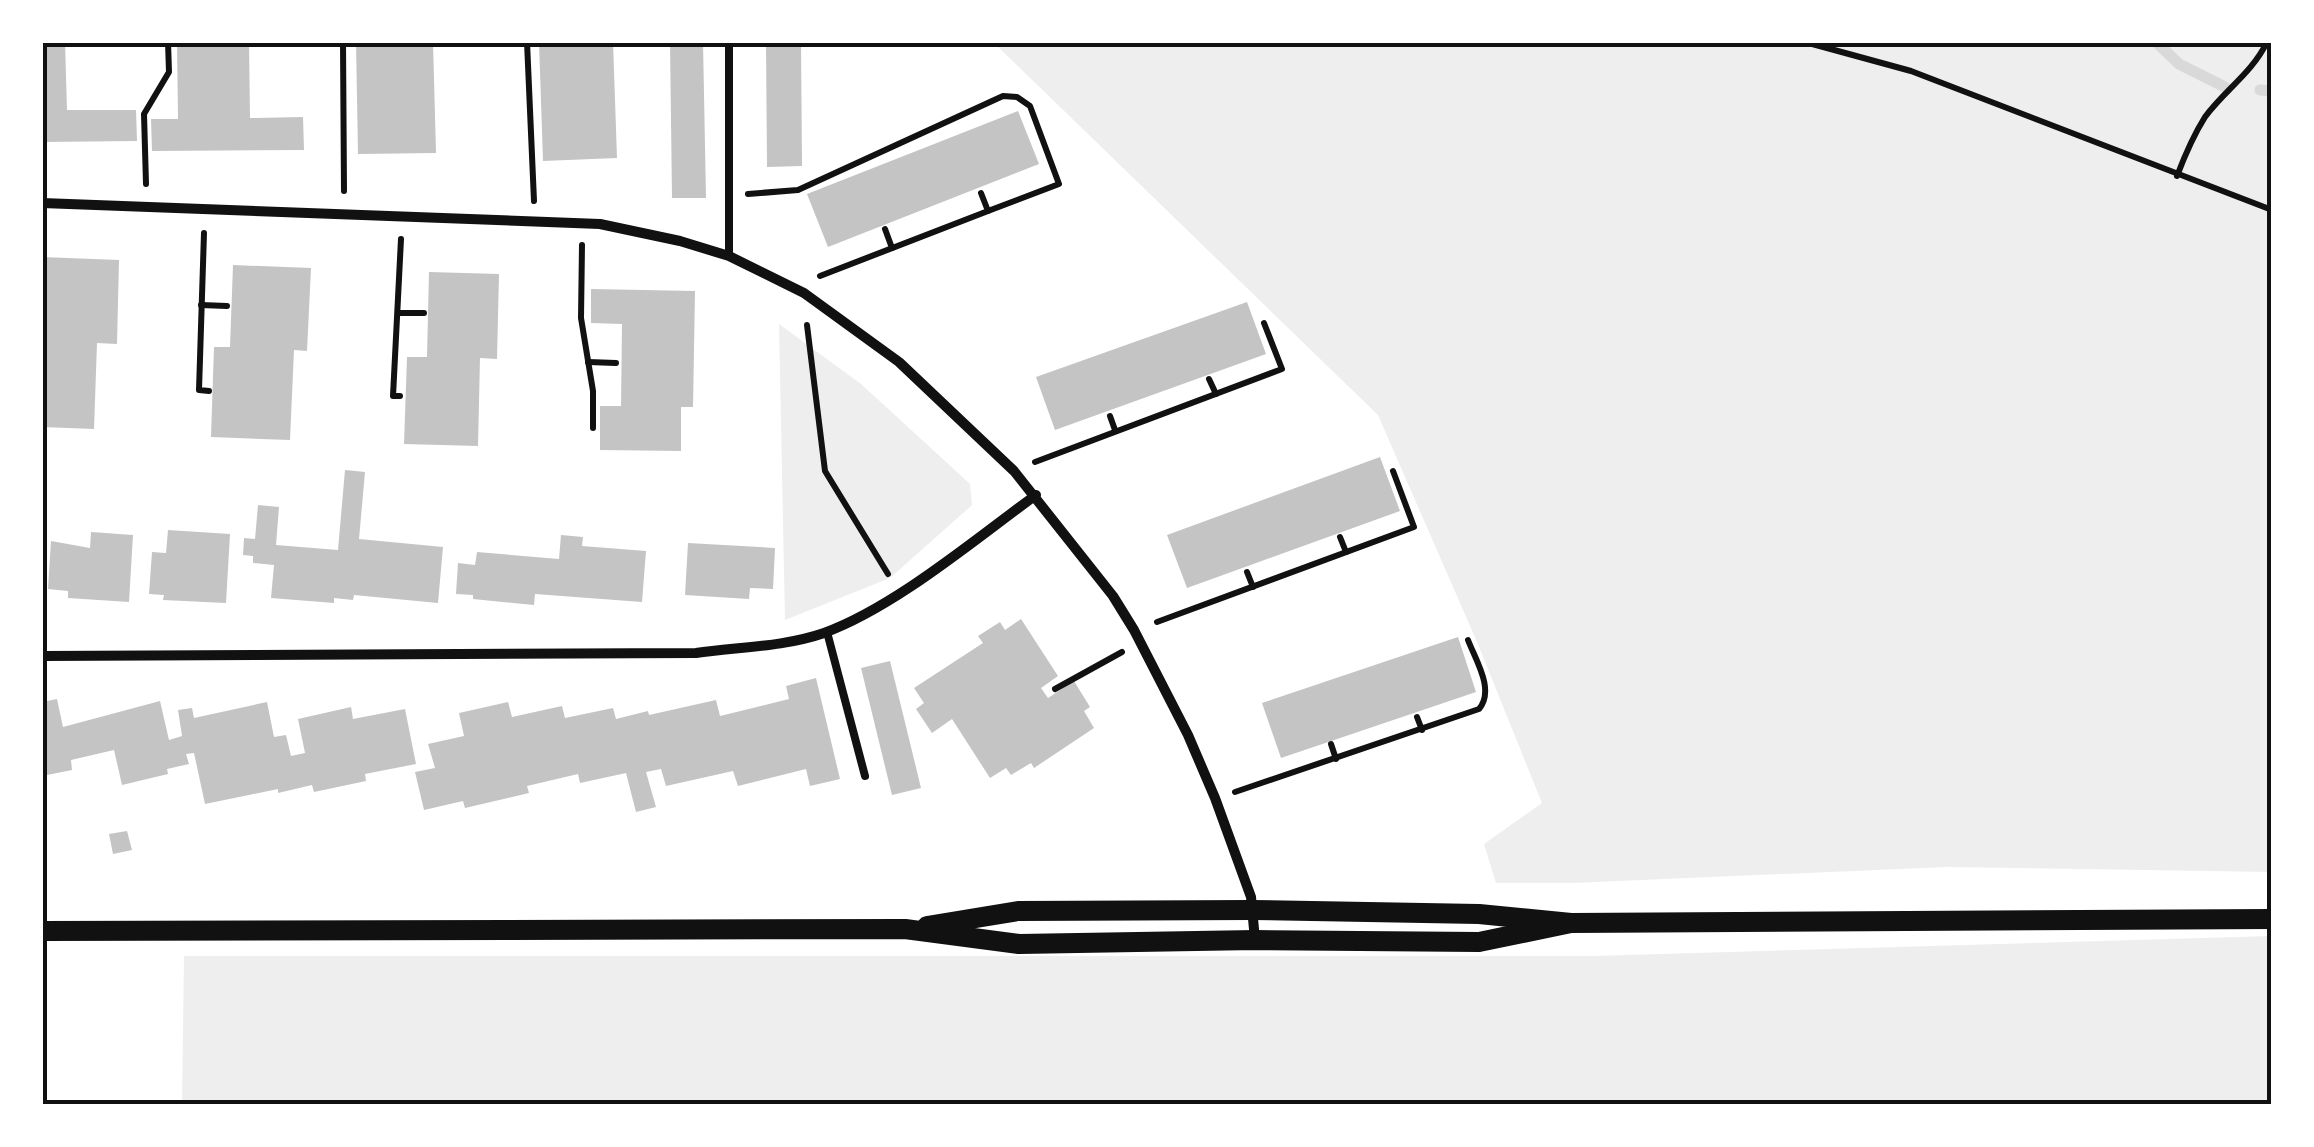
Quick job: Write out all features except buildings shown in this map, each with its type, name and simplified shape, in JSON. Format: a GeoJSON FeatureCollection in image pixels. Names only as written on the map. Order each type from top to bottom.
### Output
{"type":"FeatureCollection","features":[{"type":"Feature","properties":{"kind":"main road"},"geometry":{"type":"LineString","coordinates":[[905,929],[1018,911],[1479,914],[1571,923],[2272,919]]}},
{"type":"Feature","properties":{"kind":"main road"},"geometry":{"type":"LineString","coordinates":[[42,931],[905,929],[1020,944],[1479,942],[1571,923]]}},
{"type":"Feature","properties":{"kind":"street"},"geometry":{"type":"LineString","coordinates":[[42,203],[582,223],[640,232],[729,256],[804,293],[900,362],[1014,471],[1097,574],[1134,630],[1216,798],[1251,897],[1255,940]]}},
{"type":"Feature","properties":{"kind":"street"},"geometry":{"type":"LineString","coordinates":[[42,656],[696,653],[803,638],[827,632],[904,591],[1036,495]]}},
{"type":"Feature","properties":{"kind":"lane"},"geometry":{"type":"LineString","coordinates":[[729,42],[729,256]]}},
{"type":"Feature","properties":{"kind":"lane"},"geometry":{"type":"LineString","coordinates":[[827,632],[865,776]]}},
{"type":"Feature","properties":{"kind":"path"},"geometry":{"type":"LineString","coordinates":[[147,207],[144,114],[172,72],[168,42]]}},
{"type":"Feature","properties":{"kind":"path"},"geometry":{"type":"LineString","coordinates":[[343,42],[348,110],[344,214]]}},
{"type":"Feature","properties":{"kind":"path"},"geometry":{"type":"LineString","coordinates":[[527,42],[534,115],[535,220]]}},
{"type":"Feature","properties":{"kind":"path"},"geometry":{"type":"LineString","coordinates":[[1805,42],[1911,71],[2272,210]]}},
{"type":"Feature","properties":{"kind":"path"},"geometry":{"type":"LineString","coordinates":[[2178,176],[2189,144],[2207,114],[2258,62],[2267,42]]}},
{"type":"Feature","properties":{"kind":"path"},"geometry":{"type":"LineString","coordinates":[[729,196],[798,190],[1003,96],[1016,97],[1030,106],[1058,184],[812,279],[804,293],[825,471],[890,578],[904,591]]}},
{"type":"Feature","properties":{"kind":"path"},"geometry":{"type":"LineString","coordinates":[[981,194],[988,211]]}},
{"type":"Feature","properties":{"kind":"path"},"geometry":{"type":"LineString","coordinates":[[204,209],[198,390],[210,392]]}},
{"type":"Feature","properties":{"kind":"path"},"geometry":{"type":"LineString","coordinates":[[400,396],[393,396],[403,214]]}},
{"type":"Feature","properties":{"kind":"path"},"geometry":{"type":"LineString","coordinates":[[582,223],[581,318],[593,391],[593,428]]}},
{"type":"Feature","properties":{"kind":"path"},"geometry":{"type":"LineString","coordinates":[[885,230],[892,248]]}},
{"type":"Feature","properties":{"kind":"path"},"geometry":{"type":"LineString","coordinates":[[201,305],[227,306]]}},
{"type":"Feature","properties":{"kind":"path"},"geometry":{"type":"LineString","coordinates":[[398,313],[424,313]]}},
{"type":"Feature","properties":{"kind":"path"},"geometry":{"type":"LineString","coordinates":[[1014,471],[1282,369],[1264,323]]}},
{"type":"Feature","properties":{"kind":"path"},"geometry":{"type":"LineString","coordinates":[[588,362],[616,363]]}},
{"type":"Feature","properties":{"kind":"path"},"geometry":{"type":"LineString","coordinates":[[1210,379],[1216,394]]}},
{"type":"Feature","properties":{"kind":"path"},"geometry":{"type":"LineString","coordinates":[[1110,416],[1116,430]]}},
{"type":"Feature","properties":{"kind":"path"},"geometry":{"type":"LineString","coordinates":[[1134,630],[1414,527],[1393,471]]}},
{"type":"Feature","properties":{"kind":"path"},"geometry":{"type":"LineString","coordinates":[[1340,537],[1346,552]]}},
{"type":"Feature","properties":{"kind":"path"},"geometry":{"type":"LineString","coordinates":[[1247,572],[1252,587]]}},
{"type":"Feature","properties":{"kind":"path"},"geometry":{"type":"LineString","coordinates":[[1216,798],[1479,709],[1486,702],[1487,690],[1468,640]]}},
{"type":"Feature","properties":{"kind":"path"},"geometry":{"type":"LineString","coordinates":[[1055,688],[1140,642]]}},
{"type":"Feature","properties":{"kind":"path"},"geometry":{"type":"LineString","coordinates":[[1417,716],[1422,730]]}},
{"type":"Feature","properties":{"kind":"path"},"geometry":{"type":"LineString","coordinates":[[1331,744],[1336,759]]}},
{"type":"Feature","properties":{"kind":"shaded area"},"geometry":{"type":"Polygon","coordinates":[[[994,43],[2271,43],[2271,872],[1946,867],[1496,883],[1484,844],[1542,803],[1378,415],[994,43]]]}},
{"type":"Feature","properties":{"kind":"shaded area"},"geometry":{"type":"Polygon","coordinates":[[[779,324],[861,384],[970,484],[972,505],[890,578],[785,620],[779,324]]]}},
{"type":"Feature","properties":{"kind":"shaded area"},"geometry":{"type":"Polygon","coordinates":[[[2271,936],[2271,1104],[182,1104],[184,956],[1594,956],[2271,936]]]}},
{"type":"Feature","properties":{"kind":"waterway"},"geometry":{"type":"LineString","coordinates":[[2156,42],[2179,64],[2225,87]]}},
{"type":"Feature","properties":{"kind":"waterway"},"geometry":{"type":"LineString","coordinates":[[2260,90],[2272,91]]}}]}
